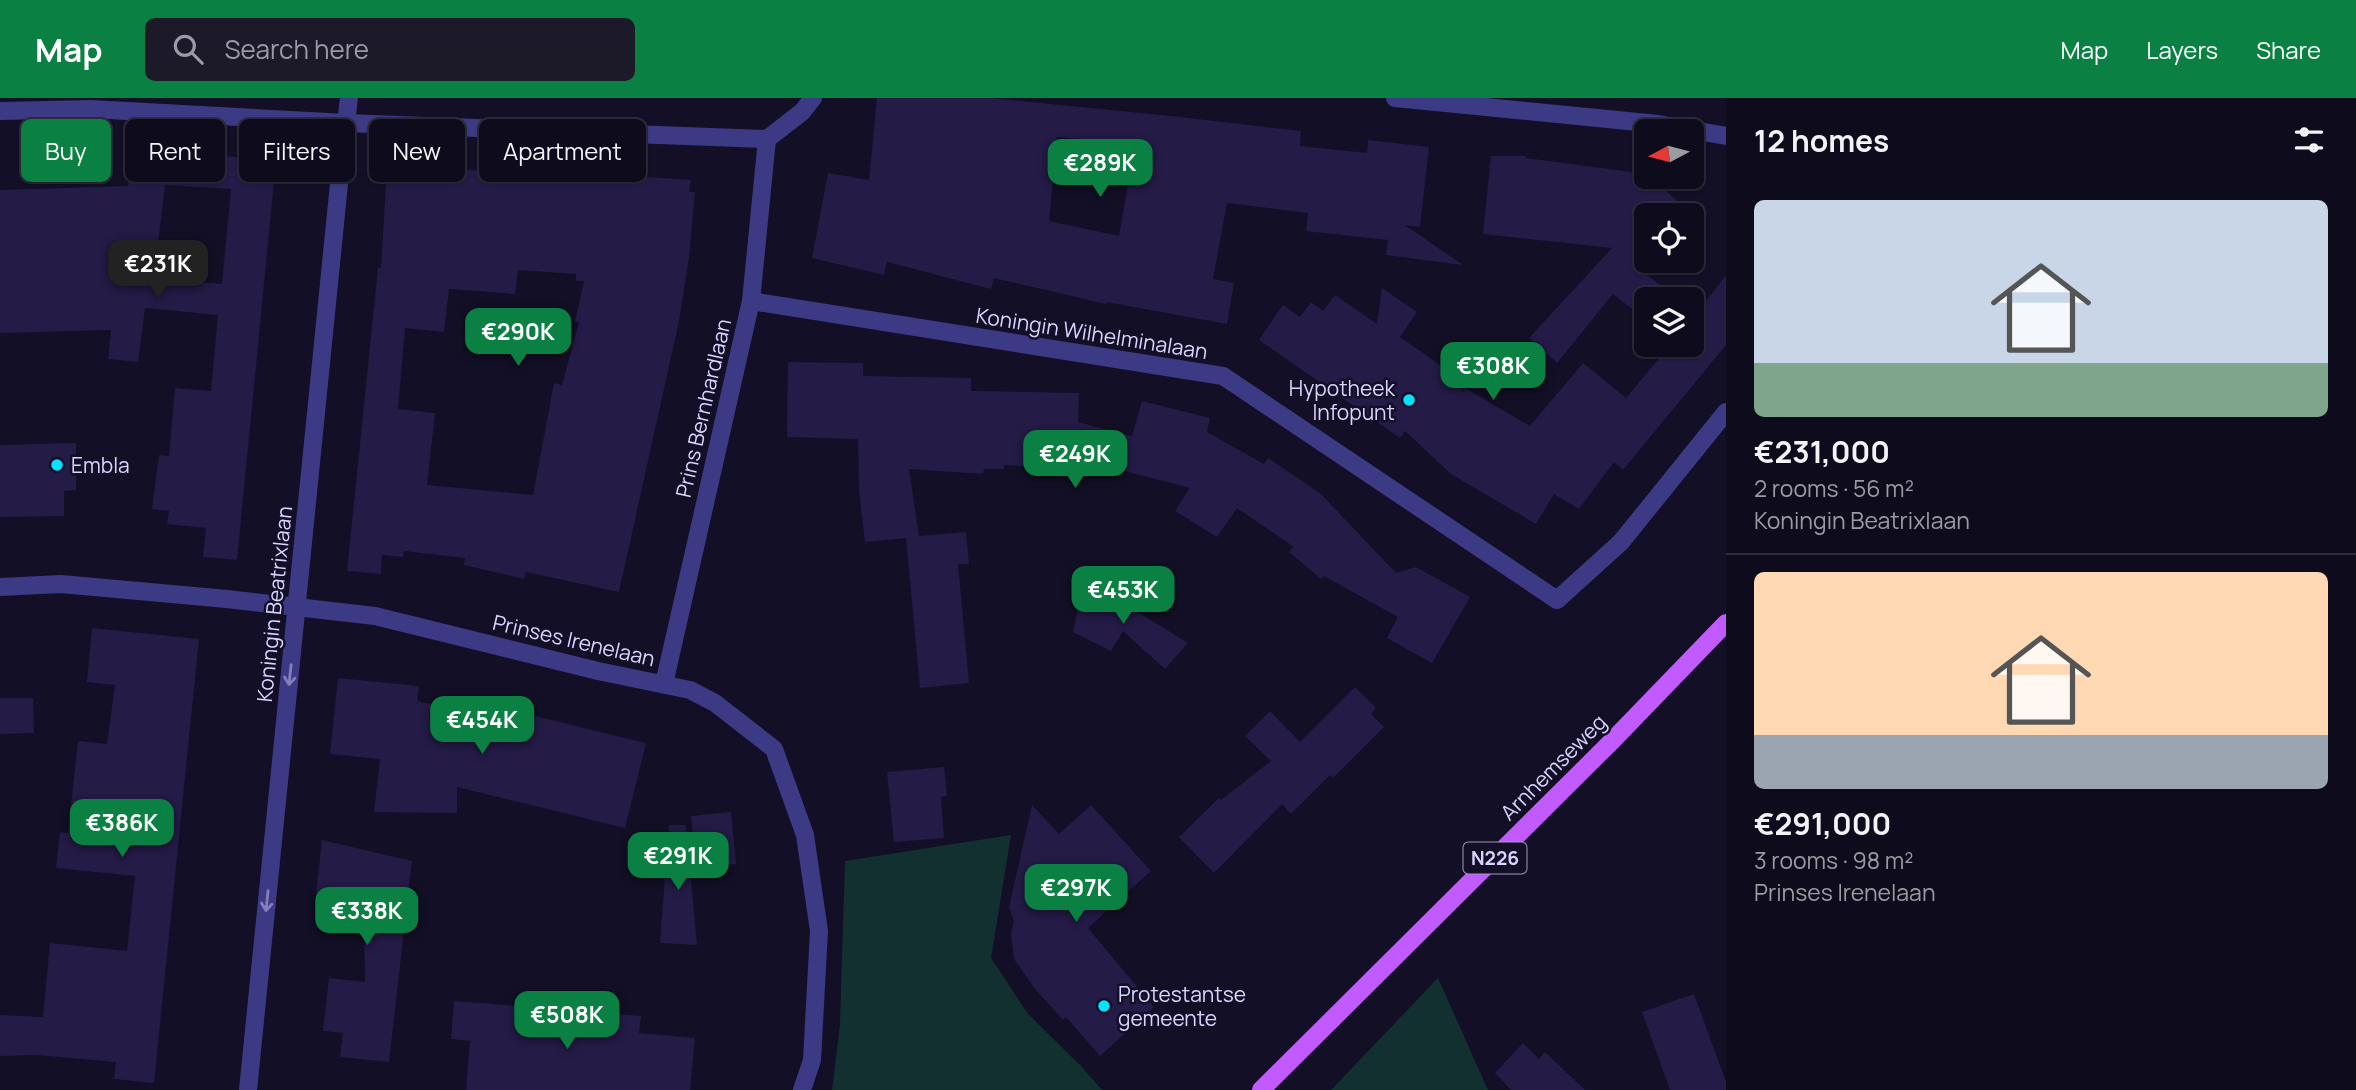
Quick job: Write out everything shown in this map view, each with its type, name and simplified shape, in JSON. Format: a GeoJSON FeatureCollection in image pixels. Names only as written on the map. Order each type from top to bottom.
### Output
{"type":"FeatureCollection","features":[{"type":"Feature","properties":{"kind":"main road","name":"Arnhemseweg"},"geometry":{"type":"LineString","coordinates":[[1261,1090],[1612,741],[1726,623]]}},
{"type":"Feature","properties":{"kind":"street","name":"Koningin Beatrixlaan"},"geometry":{"type":"LineString","coordinates":[[346,119],[349,98]]}},
{"type":"Feature","properties":{"kind":"street"},"geometry":{"type":"LineString","coordinates":[[355,122],[767,139],[802,112],[813,98]]}},
{"type":"Feature","properties":{"kind":"street"},"geometry":{"type":"LineString","coordinates":[[1395,98],[1658,124],[1726,136]]}},
{"type":"Feature","properties":{"kind":"street"},"geometry":{"type":"LineString","coordinates":[[0,111],[91,109],[287,119]]}},
{"type":"Feature","properties":{"kind":"street","name":"Prins Bernhardlaan"},"geometry":{"type":"LineString","coordinates":[[664,684],[751,301],[767,139]]}},
{"type":"Feature","properties":{"kind":"street","name":"Koningin Beatrixlaan"},"geometry":{"type":"LineString","coordinates":[[248,1090],[340,182]]}},
{"type":"Feature","properties":{"kind":"street","name":"Koningin Wilhelminalaan"},"geometry":{"type":"LineString","coordinates":[[751,301],[1223,376],[1557,600],[1621,542],[1726,412]]}},
{"type":"Feature","properties":{"kind":"street","name":"Prinses Irenelaan"},"geometry":{"type":"LineString","coordinates":[[0,587],[61,584],[375,616],[598,671],[690,690],[715,703],[774,749],[805,835],[819,931],[813,1060],[802,1090]]}},
{"type":"Feature","properties":{"kind":"green space"},"geometry":{"type":"Polygon","coordinates":[[[1011,835],[991,958],[1028,1014],[1102,1090],[832,1090],[840,1024],[845,861],[1011,835]]]}},
{"type":"Feature","properties":{"kind":"green space"},"geometry":{"type":"Polygon","coordinates":[[[1438,978],[1488,1090],[1331,1090],[1438,978]]]}},
{"type":"Feature","properties":{"kind":"building"},"geometry":{"type":"Polygon","coordinates":[[[877,98],[991,98],[1180,117],[1301,131],[1300,146],[1367,153],[1368,140],[1429,147],[1420,227],[1405,225],[1463,265],[1386,255],[1388,240],[1306,231],[1308,213],[1227,203],[1213,279],[1234,283],[1227,324],[1106,304],[994,278],[991,289],[887,262],[884,275],[812,258],[828,173],[869,180],[877,98]],[[1057,137],[1049,221],[1119,236],[1135,144],[1057,137]]]}},
{"type":"Feature","properties":{"kind":"building"},"geometry":{"type":"Polygon","coordinates":[[[225,156],[239,157],[239,182],[274,182],[237,560],[203,557],[206,528],[167,524],[169,511],[152,509],[159,455],[169,456],[175,388],[211,391],[218,315],[145,308],[138,362],[108,359],[111,330],[0,333],[0,190],[128,186],[128,182],[225,182],[225,156]],[[165,185],[154,278],[222,284],[231,189],[165,185]]]}},
{"type":"Feature","properties":{"kind":"building"},"geometry":{"type":"Polygon","coordinates":[[[1491,156],[1525,156],[1634,172],[1634,189],[1664,189],[1680,203],[1634,203],[1634,273],[1644,273],[1663,287],[1634,287],[1634,311],[1613,294],[1557,363],[1529,338],[1612,248],[1483,234],[1491,156]]]}},
{"type":"Feature","properties":{"kind":"building"},"geometry":{"type":"Polygon","coordinates":[[[465,170],[479,171],[479,182],[646,182],[646,177],[691,180],[689,192],[695,192],[679,321],[619,592],[526,572],[524,579],[464,565],[465,558],[404,551],[403,557],[382,555],[381,574],[347,571],[378,268],[381,268],[386,182],[465,182],[465,170]],[[518,270],[515,294],[449,289],[444,332],[405,328],[398,409],[435,413],[427,485],[533,495],[554,383],[562,385],[579,322],[575,321],[584,281],[576,281],[576,274],[518,270]]]}},
{"type":"Feature","properties":{"kind":"building"},"geometry":{"type":"Polygon","coordinates":[[[1726,275],[1726,345],[1623,470],[1614,462],[1579,509],[1554,494],[1536,524],[1451,474],[1405,431],[1400,438],[1259,340],[1283,305],[1300,317],[1311,302],[1323,311],[1335,295],[1377,324],[1382,288],[1417,312],[1400,337],[1463,381],[1462,393],[1465,388],[1530,426],[1583,363],[1626,398],[1660,357],[1704,357],[1704,304],[1726,275]]]}},
{"type":"Feature","properties":{"kind":"building"},"geometry":{"type":"Polygon","coordinates":[[[788,362],[863,363],[863,376],[971,378],[971,391],[1079,393],[1078,422],[1132,436],[1142,401],[1210,418],[1207,432],[1264,464],[1268,458],[1321,494],[1396,573],[1416,567],[1470,597],[1432,663],[1387,638],[1398,617],[1324,576],[1321,579],[1289,552],[1294,547],[1237,508],[1217,537],[1175,511],[1190,488],[1090,462],[1089,470],[1004,465],[1004,469],[984,469],[983,474],[909,469],[919,536],[966,532],[969,564],[958,564],[969,683],[920,688],[906,538],[865,542],[859,490],[858,439],[787,437],[788,362]]]}},
{"type":"Feature","properties":{"kind":"building"},"geometry":{"type":"Polygon","coordinates":[[[76,443],[76,490],[64,491],[64,516],[0,517],[0,445],[76,443]]]}},
{"type":"Feature","properties":{"kind":"building"},"geometry":{"type":"Polygon","coordinates":[[[1084,580],[1188,643],[1165,669],[1123,631],[1111,651],[1073,632],[1084,580]]]}},
{"type":"Feature","properties":{"kind":"building"},"geometry":{"type":"Polygon","coordinates":[[[92,628],[199,639],[154,1083],[114,1079],[116,1062],[38,1055],[0,1056],[0,1015],[43,1017],[50,943],[127,951],[135,876],[56,868],[60,832],[68,833],[78,741],[107,744],[115,685],[87,682],[92,628]]]}},
{"type":"Feature","properties":{"kind":"building"},"geometry":{"type":"Polygon","coordinates":[[[338,678],[419,686],[417,701],[495,719],[498,707],[646,743],[625,828],[457,787],[457,813],[374,812],[380,759],[330,754],[338,678]]]}},
{"type":"Feature","properties":{"kind":"building"},"geometry":{"type":"Polygon","coordinates":[[[1355,687],[1376,708],[1371,714],[1384,727],[1333,778],[1330,775],[1291,814],[1282,804],[1214,873],[1179,837],[1219,798],[1221,800],[1271,761],[1245,736],[1270,711],[1300,742],[1355,687]]]}},
{"type":"Feature","properties":{"kind":"building"},"geometry":{"type":"Polygon","coordinates":[[[0,698],[33,698],[34,733],[0,734],[0,698]]]}},
{"type":"Feature","properties":{"kind":"building"},"geometry":{"type":"Polygon","coordinates":[[[944,767],[947,796],[941,797],[944,838],[894,842],[887,772],[944,767]]]}},
{"type":"Feature","properties":{"kind":"building"},"geometry":{"type":"Polygon","coordinates":[[[1032,805],[1059,834],[1091,805],[1151,871],[1088,928],[1154,1007],[1100,1056],[1066,1017],[1063,1020],[1035,989],[1014,959],[1011,933],[1014,921],[1009,907],[1032,805]]]}},
{"type":"Feature","properties":{"kind":"building"},"geometry":{"type":"Polygon","coordinates":[[[731,812],[736,864],[696,868],[691,816],[731,812]]]}},
{"type":"Feature","properties":{"kind":"building"},"geometry":{"type":"Polygon","coordinates":[[[669,825],[686,825],[697,945],[660,943],[669,825]]]}},
{"type":"Feature","properties":{"kind":"building"},"geometry":{"type":"Polygon","coordinates":[[[322,840],[412,861],[404,909],[389,1062],[340,1057],[343,1033],[323,1031],[329,978],[365,982],[366,899],[316,894],[322,840]]]}},
{"type":"Feature","properties":{"kind":"building"},"geometry":{"type":"Polygon","coordinates":[[[1694,994],[1726,1082],[1726,1090],[1670,1090],[1642,1012],[1694,994]]]}},
{"type":"Feature","properties":{"kind":"building"},"geometry":{"type":"Polygon","coordinates":[[[454,1001],[641,1016],[639,1033],[695,1038],[690,1090],[466,1090],[470,1041],[451,1039],[454,1001]]]}},
{"type":"Feature","properties":{"kind":"building"},"geometry":{"type":"Polygon","coordinates":[[[1523,1043],[1539,1059],[1545,1052],[1585,1090],[1511,1090],[1495,1073],[1523,1043]]]}},
{"type":"Feature","properties":{"kind":"place","name":"Hypotheek Infopunt"},"geometry":{"type":"Point","coordinates":[1409,400]}},
{"type":"Feature","properties":{"kind":"place","name":"Embla"},"geometry":{"type":"Point","coordinates":[57,465]}},
{"type":"Feature","properties":{"kind":"place","name":"Protestantse gemeente"},"geometry":{"type":"Point","coordinates":[1104,1006]}}]}
